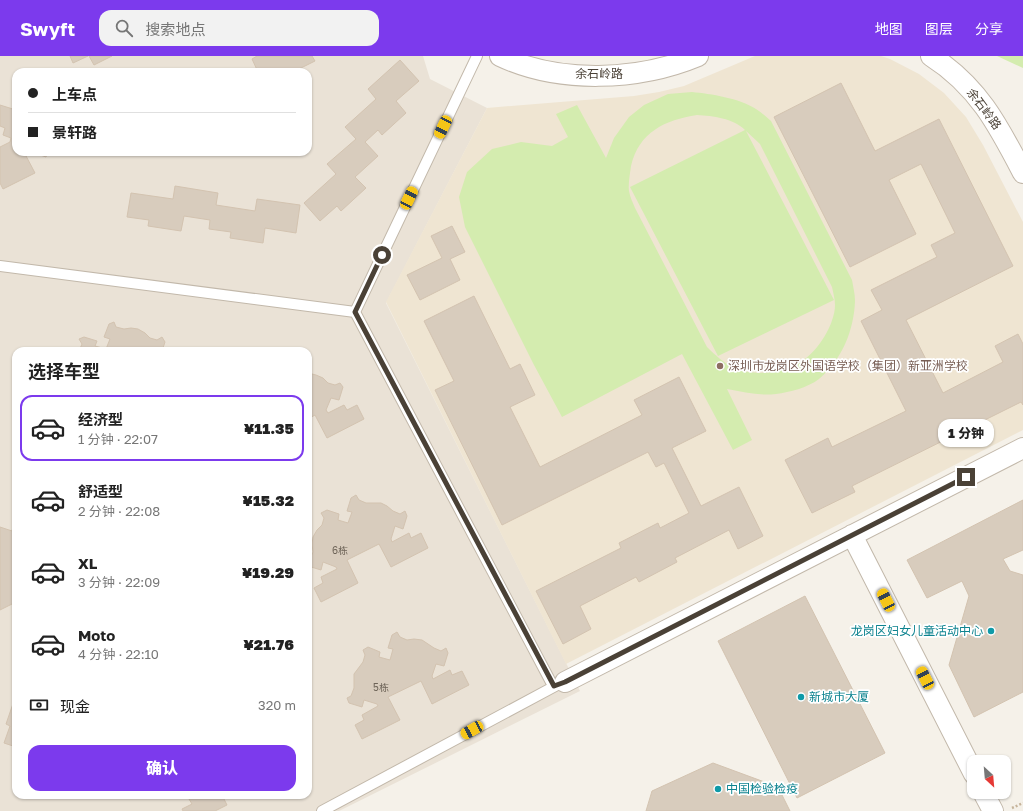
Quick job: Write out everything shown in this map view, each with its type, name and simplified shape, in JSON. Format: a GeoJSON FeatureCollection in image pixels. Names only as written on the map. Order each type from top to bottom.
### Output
{"type":"FeatureCollection","features":[{"type":"Feature","properties":{"kind":"street","name":"余石岭路"},"geometry":{"type":"LineString","coordinates":[[500,56],[516,64],[539,70],[570,74],[608,76],[655,70],[678,65],[698,56]]}},
{"type":"Feature","properties":{"kind":"street","name":"余石岭路"},"geometry":{"type":"LineString","coordinates":[[931,56],[959,77],[991,114],[1023,173]]}},
{"type":"Feature","properties":{"kind":"street"},"geometry":{"type":"LineString","coordinates":[[559,684],[1023,448]]}},
{"type":"Feature","properties":{"kind":"street"},"geometry":{"type":"LineString","coordinates":[[852,535],[967,760]]}},
{"type":"Feature","properties":{"kind":"street"},"geometry":{"type":"LineString","coordinates":[[987,799],[993,811]]}},
{"type":"Feature","properties":{"kind":"lane"},"geometry":{"type":"LineString","coordinates":[[355,312],[477,56]]}},
{"type":"Feature","properties":{"kind":"lane"},"geometry":{"type":"LineString","coordinates":[[0,266],[355,312]]}},
{"type":"Feature","properties":{"kind":"lane"},"geometry":{"type":"LineString","coordinates":[[322,811],[559,684],[355,312]]}},
{"type":"Feature","properties":{"kind":"path"},"geometry":{"type":"LineString","coordinates":[[1007,811],[1023,802]]}},
{"type":"Feature","properties":{"kind":"shaded area"},"geometry":{"type":"Polygon","coordinates":[[[0,56],[423,56],[430,79],[487,108],[386,303],[580,691],[339,811],[0,811],[0,56]]]}},
{"type":"Feature","properties":{"kind":"shaded area","name":"深圳市龙岗区外国语学校（集团）新亚洲学校"},"geometry":{"type":"Polygon","coordinates":[[[755,56],[881,56],[919,74],[944,93],[966,117],[983,145],[1023,222],[1023,430],[566,664],[386,302],[487,108],[634,96],[659,92],[684,86],[755,56]]]}},
{"type":"Feature","properties":{"kind":"green space"},"geometry":{"type":"Polygon","coordinates":[[[997,56],[1023,56],[1023,68],[997,56]]]}},
{"type":"Feature","properties":{"kind":"green space"},"geometry":{"type":"Polygon","coordinates":[[[692,92],[733,99],[756,109],[771,121],[852,280],[855,296],[852,323],[845,344],[834,363],[819,379],[798,389],[776,394],[758,394],[727,389],[752,440],[733,450],[682,354],[562,417],[534,365],[465,227],[459,197],[467,172],[492,149],[521,142],[552,146],[568,137],[556,114],[577,105],[606,158],[614,138],[629,117],[644,105],[668,94],[692,92]],[[697,115],[674,120],[664,124],[647,136],[640,144],[631,166],[629,185],[630,195],[635,208],[707,347],[727,364],[742,371],[760,373],[778,371],[787,368],[808,357],[819,344],[832,320],[835,300],[832,287],[760,144],[746,131],[834,300],[718,356],[630,187],[745,130],[729,120],[697,115]]]}},
{"type":"Feature","properties":{"kind":"building"},"geometry":{"type":"Polygon","coordinates":[[[70,56],[88,56],[73,63],[70,56]]]}},
{"type":"Feature","properties":{"kind":"building"},"geometry":{"type":"Polygon","coordinates":[[[89,56],[112,56],[94,65],[89,56]]]}},
{"type":"Feature","properties":{"kind":"building"},"geometry":{"type":"Polygon","coordinates":[[[257,56],[312,56],[315,61],[301,68],[256,68],[252,59],[257,56]]]}},
{"type":"Feature","properties":{"kind":"building"},"geometry":{"type":"Polygon","coordinates":[[[400,60],[419,81],[396,101],[406,113],[382,135],[378,130],[365,142],[378,156],[355,177],[366,188],[341,211],[337,206],[320,221],[304,203],[336,174],[327,164],[356,139],[345,127],[376,99],[368,89],[400,60]]]}},
{"type":"Feature","properties":{"kind":"building"},"geometry":{"type":"Polygon","coordinates":[[[841,83],[875,151],[939,119],[1013,266],[906,320],[943,393],[1003,362],[995,346],[1018,334],[1023,344],[1023,405],[1021,402],[852,486],[855,492],[812,513],[785,460],[828,438],[832,447],[906,411],[861,321],[882,310],[871,290],[937,257],[931,245],[955,233],[921,164],[889,180],[916,234],[850,267],[774,117],[841,83]]]}},
{"type":"Feature","properties":{"kind":"building"},"geometry":{"type":"Polygon","coordinates":[[[0,105],[12,109],[12,156],[26,156],[35,173],[3,189],[0,183],[0,147],[10,142],[11,138],[3,135],[5,128],[0,126],[0,105]]]}},
{"type":"Feature","properties":{"kind":"building"},"geometry":{"type":"Polygon","coordinates":[[[175,186],[218,193],[216,205],[255,211],[257,199],[300,205],[296,233],[265,228],[263,243],[230,238],[231,232],[209,229],[210,220],[184,216],[181,231],[148,226],[149,220],[127,217],[131,193],[173,199],[175,186]]]}},
{"type":"Feature","properties":{"kind":"building"},"geometry":{"type":"Polygon","coordinates":[[[452,226],[465,252],[450,259],[460,280],[420,300],[407,275],[442,258],[431,236],[452,226]]]}},
{"type":"Feature","properties":{"kind":"building"},"geometry":{"type":"Polygon","coordinates":[[[474,296],[510,369],[520,364],[535,395],[510,407],[540,467],[642,415],[634,400],[679,377],[706,431],[672,448],[701,506],[739,487],[763,536],[738,549],[729,530],[675,558],[677,562],[639,582],[636,577],[580,606],[591,629],[563,644],[536,591],[621,548],[619,543],[658,523],[660,528],[689,513],[664,463],[656,467],[648,452],[502,525],[435,390],[454,381],[424,321],[474,296]]]}},
{"type":"Feature","properties":{"kind":"building"},"geometry":{"type":"Polygon","coordinates":[[[114,322],[116,327],[124,329],[138,329],[150,338],[157,340],[162,337],[165,342],[163,347],[107,347],[110,339],[104,337],[109,324],[114,322]]]}},
{"type":"Feature","properties":{"kind":"building"},"geometry":{"type":"Polygon","coordinates":[[[84,337],[97,341],[95,346],[99,347],[81,347],[82,344],[79,339],[84,337]]]}},
{"type":"Feature","properties":{"kind":"building"},"geometry":{"type":"Polygon","coordinates":[[[312,374],[323,378],[328,383],[335,385],[340,383],[343,387],[339,400],[331,398],[326,410],[328,413],[344,405],[347,410],[357,405],[364,419],[327,438],[315,415],[312,417],[312,374]]]}},
{"type":"Feature","properties":{"kind":"building"},"geometry":{"type":"Polygon","coordinates":[[[356,495],[359,500],[366,503],[381,503],[400,514],[405,511],[407,516],[403,529],[395,526],[391,539],[392,542],[409,533],[411,538],[421,533],[428,548],[391,567],[379,544],[347,560],[358,583],[321,602],[314,588],[323,583],[321,577],[337,569],[336,567],[323,562],[321,570],[312,567],[313,537],[322,525],[324,518],[321,513],[327,510],[339,514],[338,520],[348,523],[352,512],[347,511],[351,498],[356,495]]]}},
{"type":"Feature","properties":{"kind":"building","name":"龙岗区妇女儿童活动中心"},"geometry":{"type":"Polygon","coordinates":[[[1023,500],[1023,550],[1003,559],[1010,571],[1023,575],[1023,692],[974,717],[949,665],[969,596],[962,581],[927,598],[907,560],[1023,500]]]}},
{"type":"Feature","properties":{"kind":"building"},"geometry":{"type":"Polygon","coordinates":[[[0,527],[12,531],[12,604],[0,610],[0,527]]]}},
{"type":"Feature","properties":{"kind":"building","name":"新城市大厦"},"geometry":{"type":"Polygon","coordinates":[[[805,596],[885,753],[797,798],[718,641],[805,596]]]}},
{"type":"Feature","properties":{"kind":"building"},"geometry":{"type":"Polygon","coordinates":[[[397,632],[400,637],[407,640],[422,640],[441,651],[446,648],[448,653],[444,666],[436,664],[432,676],[433,679],[450,670],[452,675],[462,671],[469,685],[432,704],[421,681],[388,697],[400,720],[362,739],[355,725],[364,720],[362,715],[378,706],[377,704],[364,700],[362,707],[349,703],[347,698],[351,696],[354,688],[354,674],[363,662],[365,655],[363,650],[368,647],[380,652],[379,657],[390,660],[393,649],[388,648],[392,635],[397,632]]]}},
{"type":"Feature","properties":{"kind":"building"},"geometry":{"type":"Polygon","coordinates":[[[12,707],[12,746],[4,743],[10,726],[6,724],[12,707]]]}},
{"type":"Feature","properties":{"kind":"building","name":"中国检验检疫"},"geometry":{"type":"Polygon","coordinates":[[[713,763],[778,787],[790,811],[646,811],[652,791],[713,763]]]}},
{"type":"Feature","properties":{"kind":"building"},"geometry":{"type":"Polygon","coordinates":[[[189,799],[224,799],[227,805],[215,811],[183,811],[182,809],[192,804],[189,799]]]}},
{"type":"Feature","properties":{"kind":"place","name":"深圳市龙岗区外国语学校（集团）新亚洲学校"},"geometry":{"type":"Point","coordinates":[720,366]}},
{"type":"Feature","properties":{"kind":"place","name":"龙岗区妇女儿童活动中心"},"geometry":{"type":"Point","coordinates":[991,631]}},
{"type":"Feature","properties":{"kind":"place","name":"新城市大厦"},"geometry":{"type":"Point","coordinates":[801,697]}},
{"type":"Feature","properties":{"kind":"place","name":"中国检验检疫"},"geometry":{"type":"Point","coordinates":[718,789]}},
{"type":"Feature","properties":{"kind":"route"},"geometry":{"type":"LineString","coordinates":[[382,255],[355,312],[554,686],[565,682],[966,477]]}}]}
